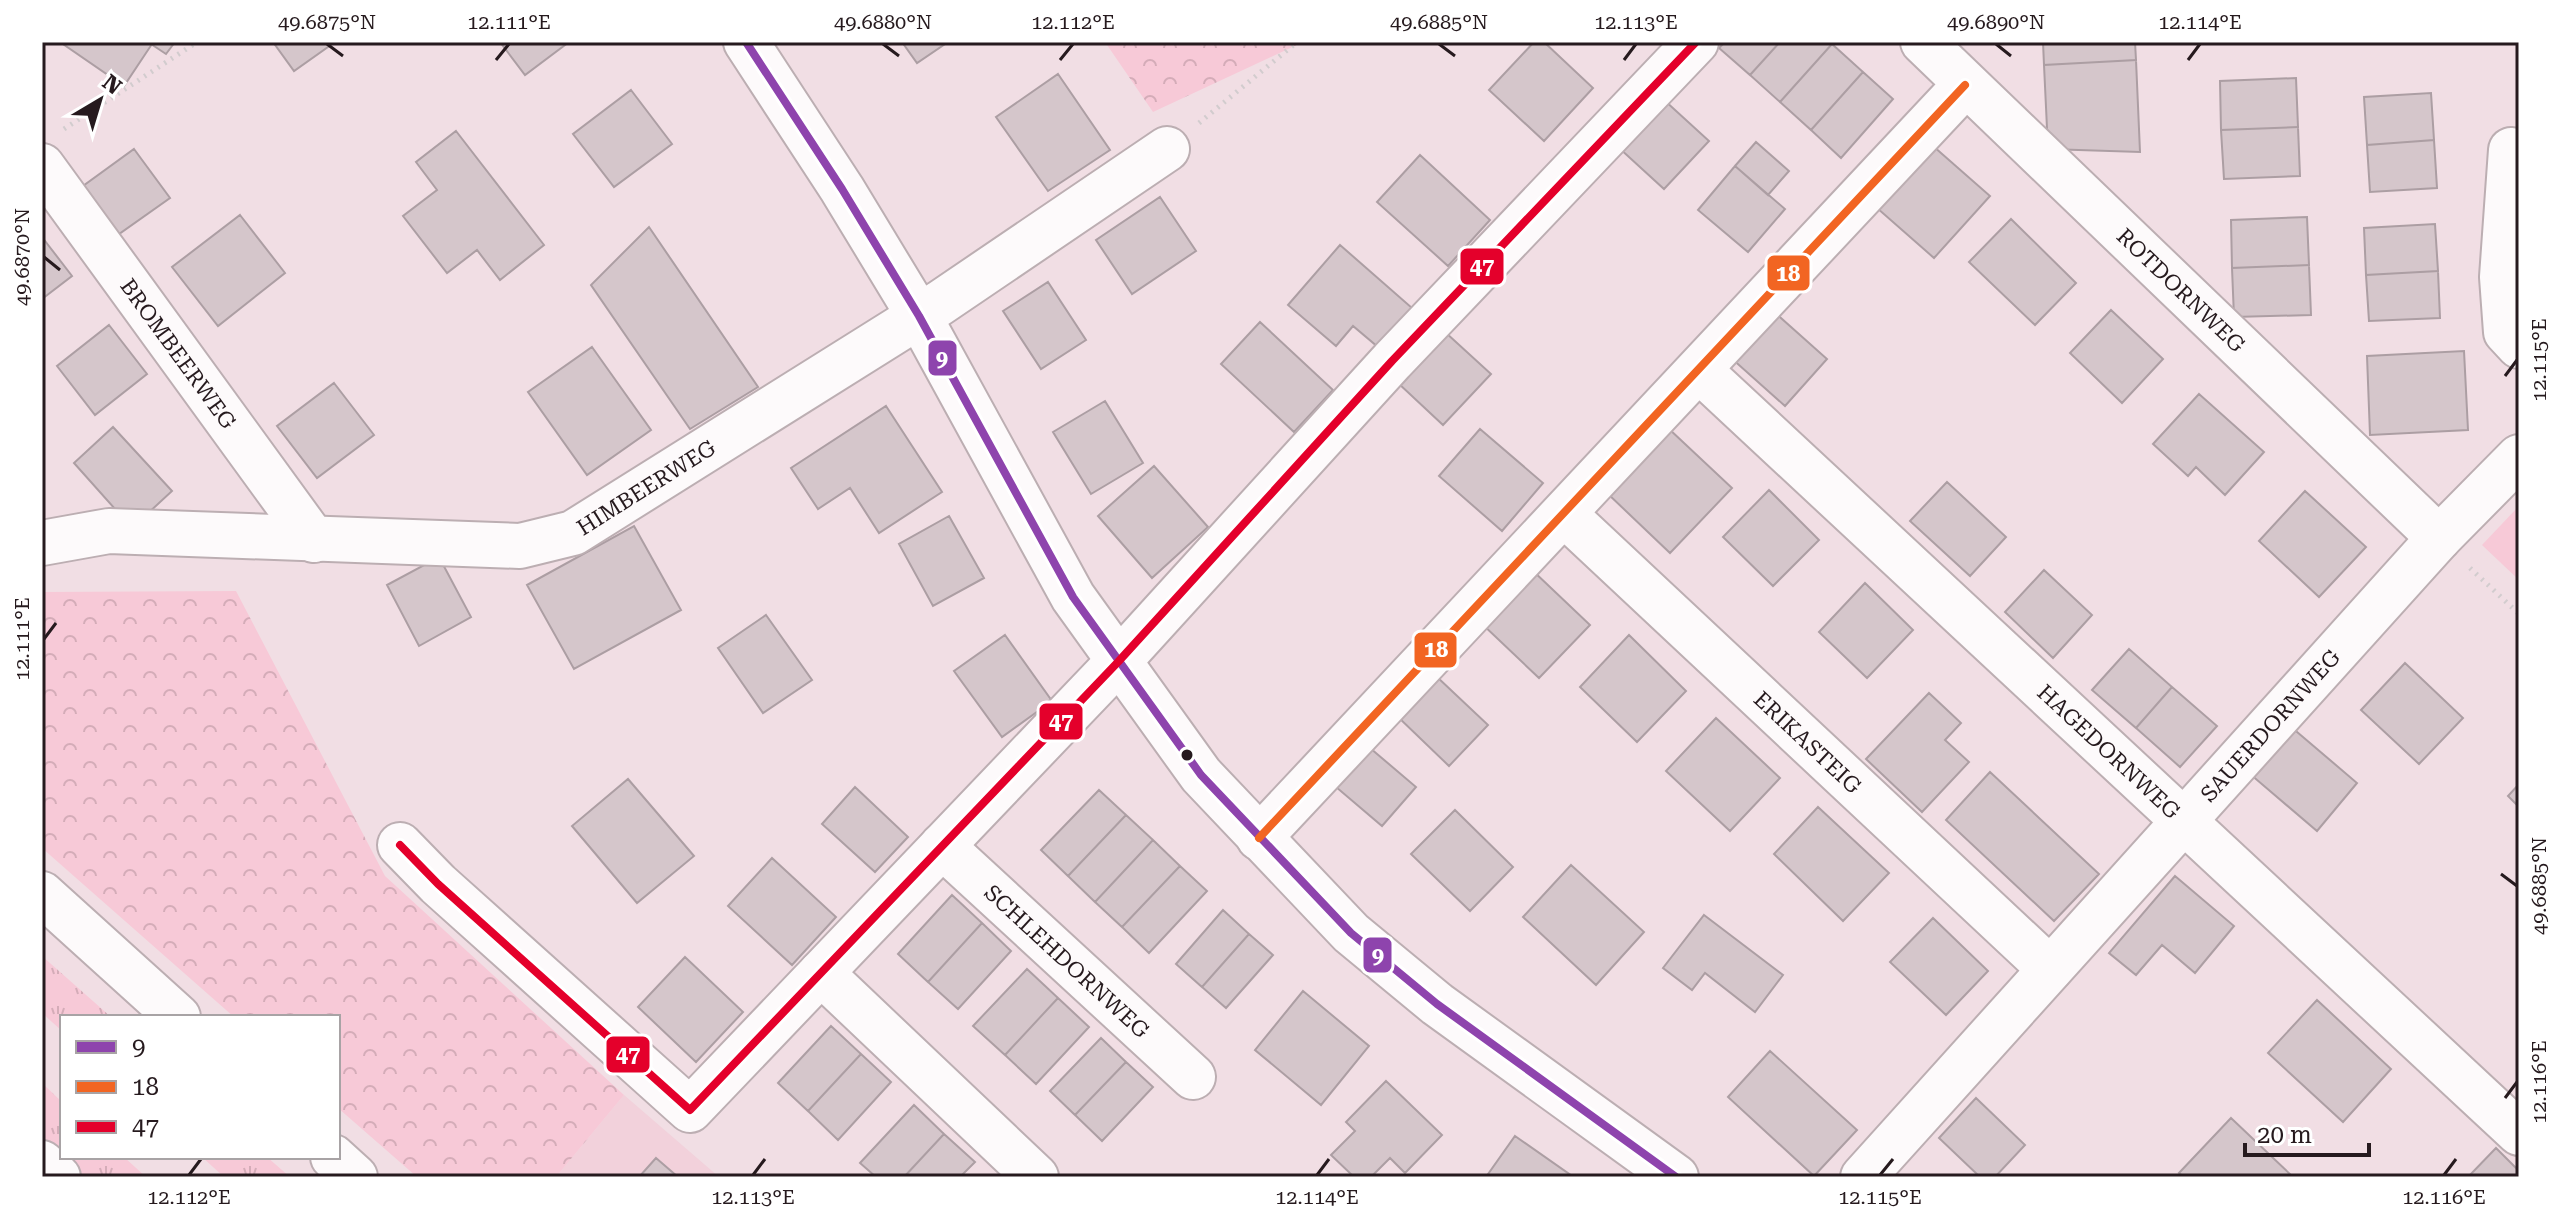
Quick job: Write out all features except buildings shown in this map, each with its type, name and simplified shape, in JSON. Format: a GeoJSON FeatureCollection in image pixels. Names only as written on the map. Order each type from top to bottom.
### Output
{"type":"FeatureCollection","features":[{"type":"Feature","properties":{"kind":"street"},"geometry":{"type":"LineString","coordinates":[[746,42],[842,189],[919,316],[1073,597],[1201,775],[1351,933],[1437,1004],[1676,1177]]}},
{"type":"Feature","properties":{"kind":"street"},"geometry":{"type":"LineString","coordinates":[[400,845],[438,884],[690,1110],[1118,662],[1392,361],[1696,42]]}},
{"type":"Feature","properties":{"kind":"street","name":"ROTDORNWEG"},"geometry":{"type":"LineString","coordinates":[[1923,42],[2439,538]]}},
{"type":"Feature","properties":{"kind":"street"},"geometry":{"type":"LineString","coordinates":[[1259,838],[1965,85]]}},
{"type":"Feature","properties":{"kind":"street","name":"HIMBEERWEG"},"geometry":{"type":"LineString","coordinates":[[42,543],[109,531],[520,546],[573,533],[919,316],[1167,149]]}},
{"type":"Feature","properties":{"kind":"street"},"geometry":{"type":"LineString","coordinates":[[2511,150],[2502,277],[2506,332],[2519,346]]}},
{"type":"Feature","properties":{"kind":"street","name":"BROMBEERWEG"},"geometry":{"type":"LineString","coordinates":[[48,151],[314,540]]}},
{"type":"Feature","properties":{"kind":"street","name":"HAGEDORNWEG"},"geometry":{"type":"LineString","coordinates":[[1699,370],[2519,1133]]}},
{"type":"Feature","properties":{"kind":"street","name":"SAUERDORNWEG"},"geometry":{"type":"LineString","coordinates":[[1863,1177],[2439,538],[2519,457]]}},
{"type":"Feature","properties":{"kind":"street","name":"ERIKASTEIG"},"geometry":{"type":"LineString","coordinates":[[1564,514],[2050,969]]}},
{"type":"Feature","properties":{"kind":"street","name":"SCHLEHDORNWEG"},"geometry":{"type":"LineString","coordinates":[[942,846],[1193,1077]]}},
{"type":"Feature","properties":{"kind":"street"},"geometry":{"type":"LineString","coordinates":[[42,894],[176,1015]]}},
{"type":"Feature","properties":{"kind":"street"},"geometry":{"type":"LineString","coordinates":[[821,973],[1036,1177]]}},
{"type":"Feature","properties":{"kind":"street"},"geometry":{"type":"LineString","coordinates":[[335,1159],[355,1177]]}},
{"type":"Feature","properties":{"kind":"street"},"geometry":{"type":"LineString","coordinates":[[42,1163],[58,1177]]}},
{"type":"Feature","properties":{"kind":"path"},"geometry":{"type":"LineString","coordinates":[[48,151],[197,42]]}},
{"type":"Feature","properties":{"kind":"path"},"geometry":{"type":"LineString","coordinates":[[1167,149],[1297,42]]}},
{"type":"Feature","properties":{"kind":"path"},"geometry":{"type":"LineString","coordinates":[[2439,538],[2519,614]]}},
{"type":"Feature","properties":{"kind":"shaded area"},"geometry":{"type":"Polygon","coordinates":[[[624,1095],[719,1177],[556,1177],[624,1095]]]}},
{"type":"Feature","properties":{"kind":"green space"},"geometry":{"type":"Polygon","coordinates":[[[1105,42],[1303,42],[1153,112],[1105,42]]]}},
{"type":"Feature","properties":{"kind":"green space"},"geometry":{"type":"Polygon","coordinates":[[[2519,506],[2519,580],[2482,545],[2519,506]]]}},
{"type":"Feature","properties":{"kind":"green space"},"geometry":{"type":"Polygon","coordinates":[[[236,591],[385,876],[624,1095],[556,1177],[417,1177],[340,1110],[340,1015],[232,1015],[42,848],[42,592],[236,591]]]}},
{"type":"Feature","properties":{"kind":"green space"},"geometry":{"type":"Polygon","coordinates":[[[42,956],[109,1015],[60,1015],[60,1029],[42,1013],[42,956]]]}},
{"type":"Feature","properties":{"kind":"green space"},"geometry":{"type":"Polygon","coordinates":[[[42,1083],[60,1100],[60,1155],[42,1138],[42,1083]]]}},
{"type":"Feature","properties":{"kind":"green space"},"geometry":{"type":"Polygon","coordinates":[[[64,1159],[126,1159],[146,1177],[84,1177],[64,1159]]]}},
{"type":"Feature","properties":{"kind":"green space"},"geometry":{"type":"Polygon","coordinates":[[[204,1159],[269,1159],[290,1177],[224,1177],[204,1159]]]}},
{"type":"Feature","properties":{"kind":"transit line","name":"9"},"geometry":{"type":"LineString","coordinates":[[746,42],[842,189],[919,316],[1073,597],[1201,775],[1351,933],[1437,1004],[1676,1177]]}},
{"type":"Feature","properties":{"kind":"transit line","name":"47"},"geometry":{"type":"LineString","coordinates":[[400,845],[438,884],[690,1110],[1118,662],[1392,361],[1696,42]]}},
{"type":"Feature","properties":{"kind":"transit line","name":"18"},"geometry":{"type":"LineString","coordinates":[[1259,838],[1965,85]]}}]}
